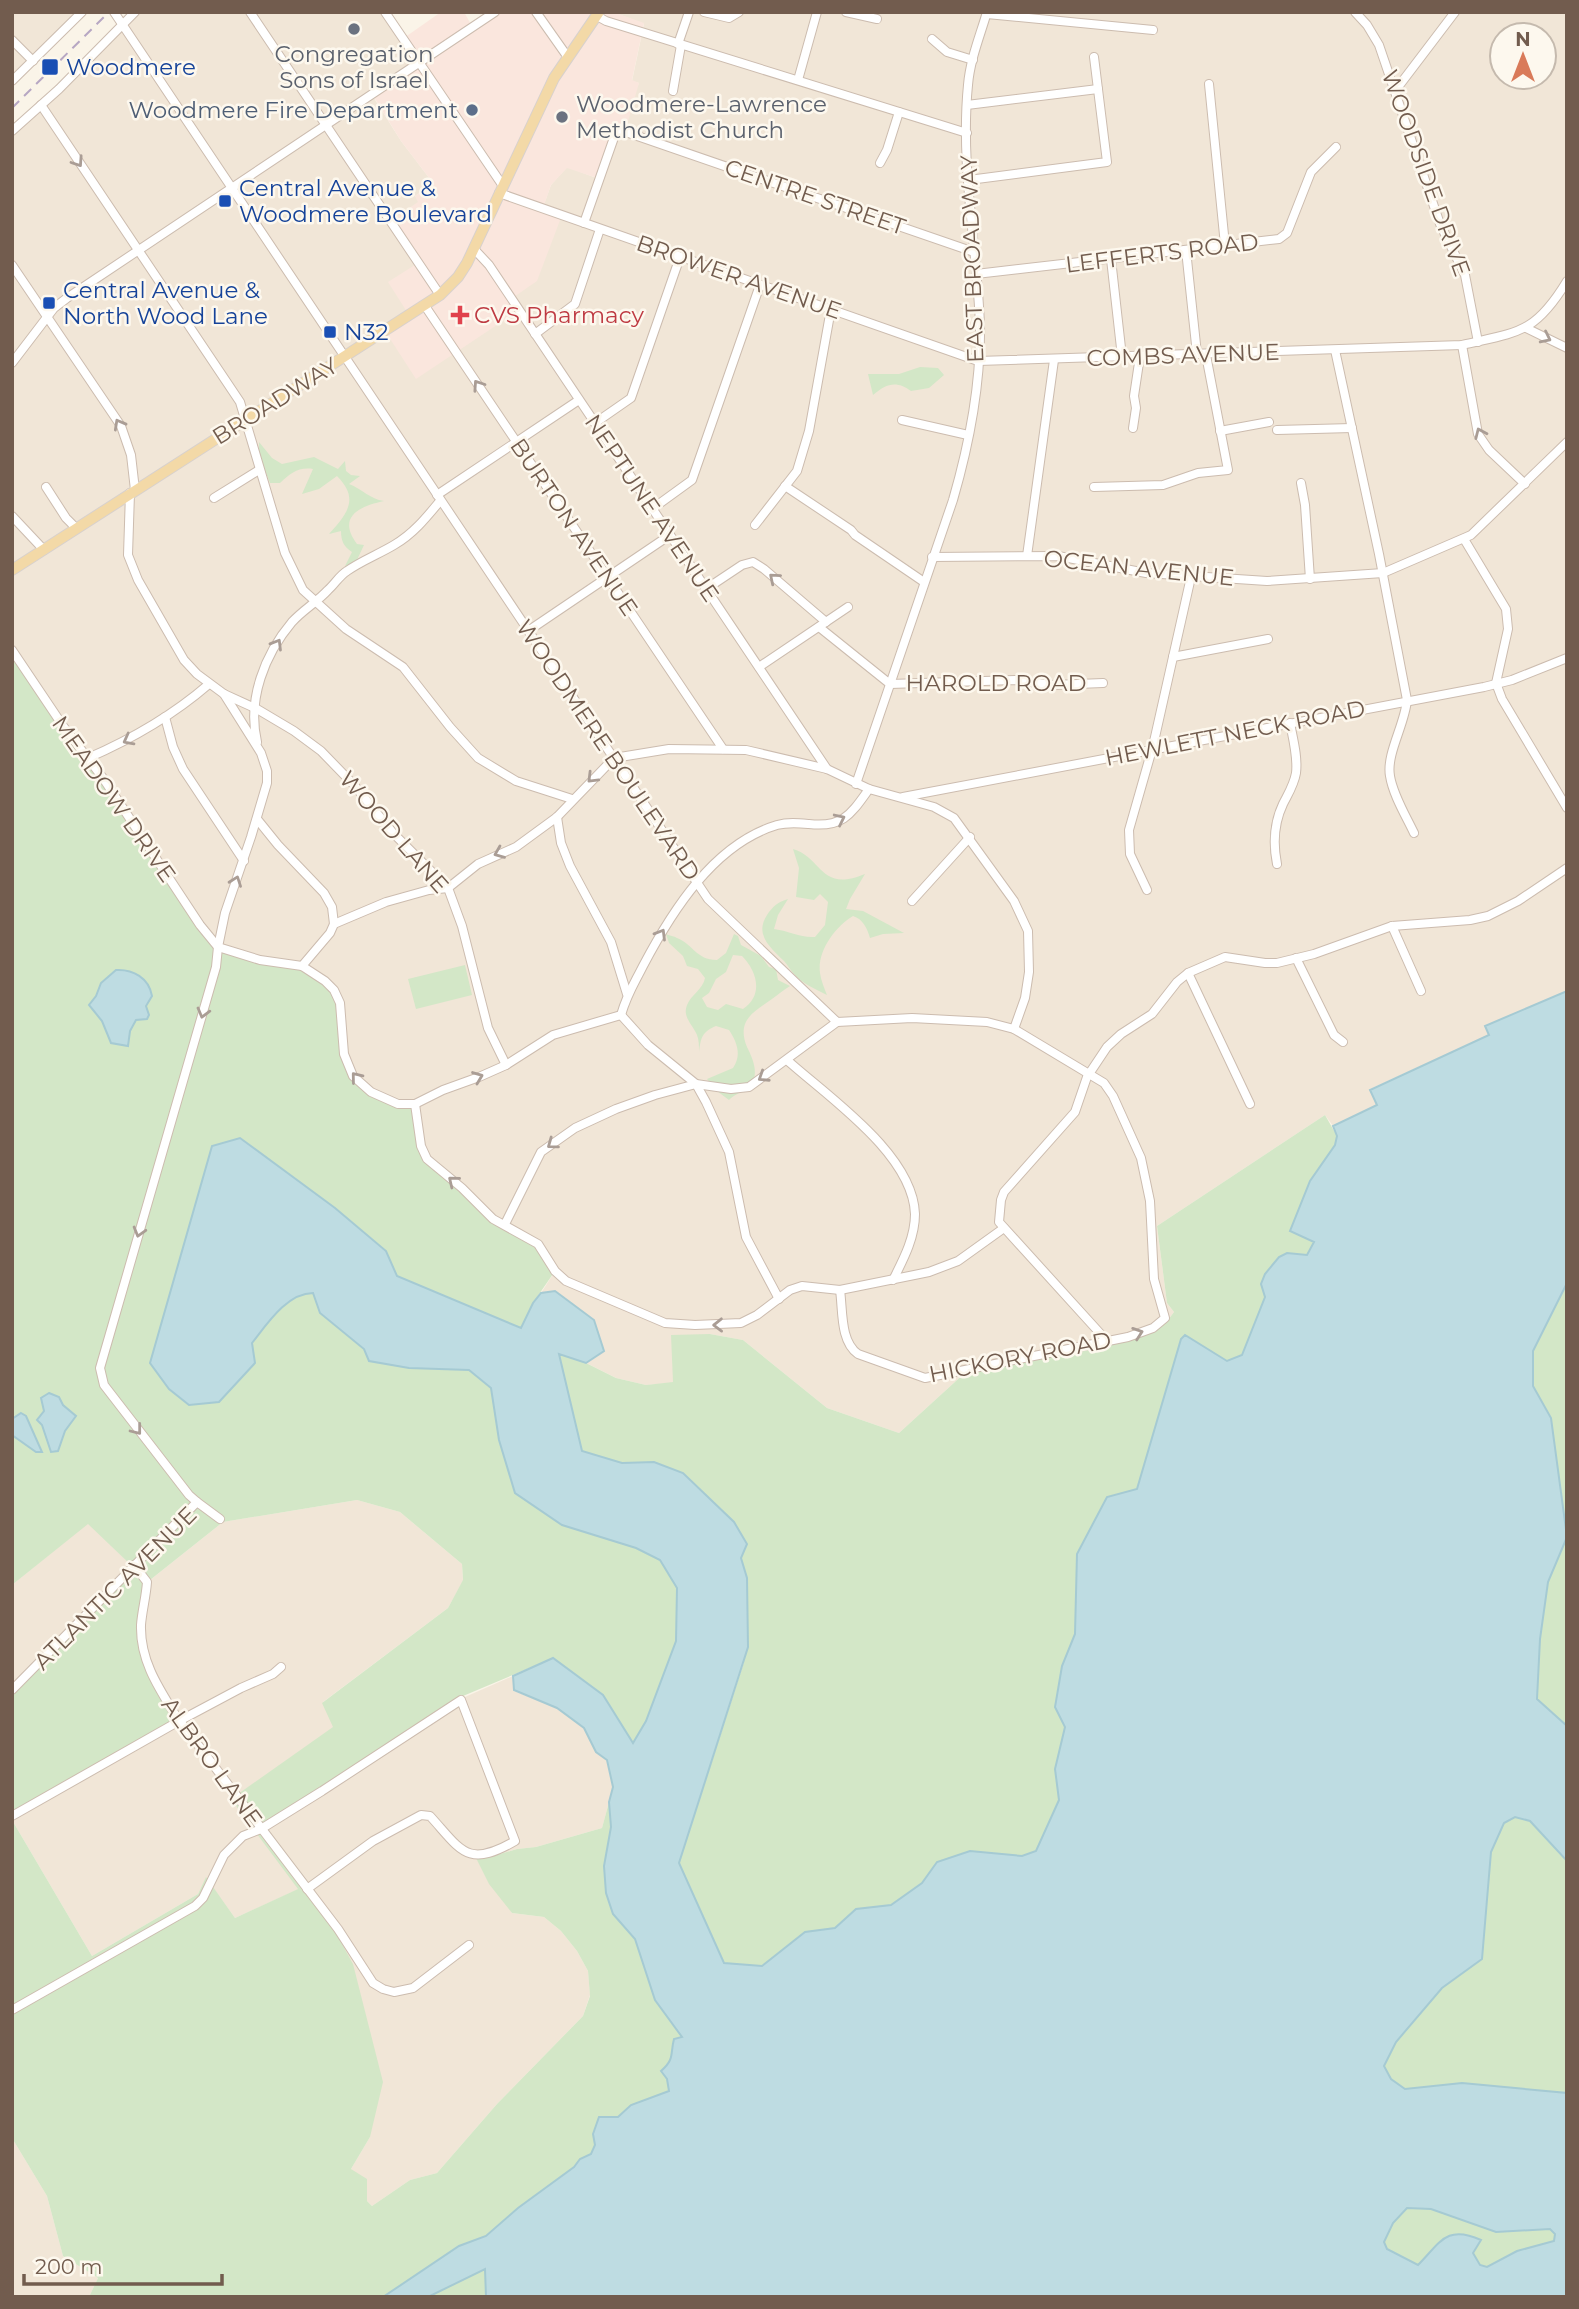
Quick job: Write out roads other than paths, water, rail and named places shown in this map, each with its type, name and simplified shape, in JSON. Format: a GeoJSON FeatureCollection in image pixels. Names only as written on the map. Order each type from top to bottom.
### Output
{"type":"FeatureCollection","features":[{"type":"Feature","properties":{"kind":"main road","name":"BROADWAY"},"geometry":{"type":"LineString","coordinates":[[12,570],[440,295],[458,277],[474,249],[532,122],[567,56],[598,14]]}},
{"type":"Feature","properties":{"kind":"street"},"geometry":{"type":"LineString","coordinates":[[12,81],[82,12]]}},
{"type":"Feature","properties":{"kind":"street","name":"WOODMERE BOULEVARD"},"geometry":{"type":"LineString","coordinates":[[114,12],[231,190],[718,911],[837,1022]]}},
{"type":"Feature","properties":{"kind":"street"},"geometry":{"type":"LineString","coordinates":[[12,131],[135,12]]}},
{"type":"Feature","properties":{"kind":"street"},"geometry":{"type":"LineString","coordinates":[[250,12],[440,295]]}},
{"type":"Feature","properties":{"kind":"street"},"geometry":{"type":"LineString","coordinates":[[385,12],[501,190]]}},
{"type":"Feature","properties":{"kind":"street"},"geometry":{"type":"LineString","coordinates":[[12,363],[48,316],[67,298],[495,12]]}},
{"type":"Feature","properties":{"kind":"street"},"geometry":{"type":"LineString","coordinates":[[536,12],[567,56]]}},
{"type":"Feature","properties":{"kind":"street"},"geometry":{"type":"LineString","coordinates":[[673,92],[684,12]]}},
{"type":"Feature","properties":{"kind":"street"},"geometry":{"type":"LineString","coordinates":[[678,44],[689,12]]}},
{"type":"Feature","properties":{"kind":"street"},"geometry":{"type":"LineString","coordinates":[[704,12],[729,18],[740,12]]}},
{"type":"Feature","properties":{"kind":"street"},"geometry":{"type":"LineString","coordinates":[[798,80],[817,12]]}},
{"type":"Feature","properties":{"kind":"street"},"geometry":{"type":"LineString","coordinates":[[846,12],[877,19]]}},
{"type":"Feature","properties":{"kind":"street","name":"WOODSIDE DRIVE"},"geometry":{"type":"LineString","coordinates":[[1355,12],[1367,24],[1375,38],[1440,224],[1465,275],[1478,342]]}},
{"type":"Feature","properties":{"kind":"street"},"geometry":{"type":"LineString","coordinates":[[1395,91],[1455,12]]}},
{"type":"Feature","properties":{"kind":"street"},"geometry":{"type":"LineString","coordinates":[[987,13],[1153,30]]}},
{"type":"Feature","properties":{"kind":"street","name":"EAST BROADWAY"},"geometry":{"type":"LineString","coordinates":[[856,784],[953,500],[968,435],[977,378],[980,325],[969,180],[967,105],[973,60],[987,13]]}},
{"type":"Feature","properties":{"kind":"street"},"geometry":{"type":"LineString","coordinates":[[598,14],[606,22],[967,133]]}},
{"type":"Feature","properties":{"kind":"street"},"geometry":{"type":"LineString","coordinates":[[932,39],[947,52],[973,60]]}},
{"type":"Feature","properties":{"kind":"street"},"geometry":{"type":"LineString","coordinates":[[12,40],[33,61]]}},
{"type":"Feature","properties":{"kind":"street"},"geometry":{"type":"LineString","coordinates":[[969,180],[1107,162],[1094,57]]}},
{"type":"Feature","properties":{"kind":"street"},"geometry":{"type":"LineString","coordinates":[[1209,84],[1225,245]]}},
{"type":"Feature","properties":{"kind":"street"},"geometry":{"type":"LineString","coordinates":[[967,105],[1098,89]]}},
{"type":"Feature","properties":{"kind":"street"},"geometry":{"type":"LineString","coordinates":[[41,105],[240,402],[259,470],[295,576],[303,590],[346,629],[403,667],[478,758],[516,781],[572,799]]}},
{"type":"Feature","properties":{"kind":"street"},"geometry":{"type":"LineString","coordinates":[[880,163],[899,112]]}},
{"type":"Feature","properties":{"kind":"street","name":"CENTRE STREET"},"geometry":{"type":"LineString","coordinates":[[584,223],[617,128],[974,252]]}},
{"type":"Feature","properties":{"kind":"street","name":"LEFFERTS ROAD"},"geometry":{"type":"LineString","coordinates":[[976,274],[1279,239],[1284,237],[1311,172],[1336,147]]}},
{"type":"Feature","properties":{"kind":"street","name":"BROWER AVENUE"},"geometry":{"type":"LineString","coordinates":[[501,190],[600,229],[978,361]]}},
{"type":"Feature","properties":{"kind":"street"},"geometry":{"type":"LineString","coordinates":[[535,334],[575,304],[600,229]]}},
{"type":"Feature","properties":{"kind":"street","name":"NEPTUNE AVENUE"},"geometry":{"type":"LineString","coordinates":[[474,249],[489,265],[827,769]]}},
{"type":"Feature","properties":{"kind":"street"},"geometry":{"type":"LineString","coordinates":[[1094,487],[1163,485],[1198,473],[1228,470],[1202,354],[1186,250]]}},
{"type":"Feature","properties":{"kind":"street"},"geometry":{"type":"LineString","coordinates":[[595,423],[631,398],[680,257]]}},
{"type":"Feature","properties":{"kind":"street"},"geometry":{"type":"LineString","coordinates":[[1111,258],[1122,357]]}},
{"type":"Feature","properties":{"kind":"street","name":"WOOD LANE"},"geometry":{"type":"LineString","coordinates":[[12,265],[121,426],[131,455],[132,492],[127,541],[132,567],[184,660],[224,694],[294,731],[321,751],[354,785],[393,833],[448,888],[462,926],[488,1028],[506,1065]]}},
{"type":"Feature","properties":{"kind":"street"},"geometry":{"type":"LineString","coordinates":[[1567,281],[1552,306],[1526,328],[1567,348]]}},
{"type":"Feature","properties":{"kind":"street"},"geometry":{"type":"LineString","coordinates":[[652,509],[692,480],[760,285]]}},
{"type":"Feature","properties":{"kind":"street","name":"BURTON AVENUE"},"geometry":{"type":"LineString","coordinates":[[425,306],[723,749]]}},
{"type":"Feature","properties":{"kind":"street"},"geometry":{"type":"LineString","coordinates":[[755,525],[797,471],[809,431],[831,309]]}},
{"type":"Feature","properties":{"kind":"street","name":"COMBS AVENUE"},"geometry":{"type":"LineString","coordinates":[[978,361],[1462,345],[1526,328]]}},
{"type":"Feature","properties":{"kind":"street"},"geometry":{"type":"LineString","coordinates":[[1462,345],[1478,435],[1489,450],[1525,484]]}},
{"type":"Feature","properties":{"kind":"street"},"geometry":{"type":"LineString","coordinates":[[1335,350],[1407,700],[1406,715],[1391,759],[1389,774],[1414,833]]}},
{"type":"Feature","properties":{"kind":"street"},"geometry":{"type":"LineString","coordinates":[[1133,428],[1136,408],[1134,396],[1140,356]]}},
{"type":"Feature","properties":{"kind":"street"},"geometry":{"type":"LineString","coordinates":[[1027,556],[1054,360]]}},
{"type":"Feature","properties":{"kind":"street"},"geometry":{"type":"LineString","coordinates":[[197,1502],[116,1403],[104,1385],[100,1373],[216,967],[225,913],[267,783],[267,771],[255,734],[254,708],[260,680],[272,652],[294,620],[346,571],[394,545],[417,528],[438,498],[579,400]]}},
{"type":"Feature","properties":{"kind":"street"},"geometry":{"type":"LineString","coordinates":[[902,420],[968,435]]}},
{"type":"Feature","properties":{"kind":"street"},"geometry":{"type":"LineString","coordinates":[[1220,431],[1269,422]]}},
{"type":"Feature","properties":{"kind":"street"},"geometry":{"type":"LineString","coordinates":[[1277,430],[1352,428]]}},
{"type":"Feature","properties":{"kind":"street","name":"OCEAN AVENUE"},"geometry":{"type":"LineString","coordinates":[[932,557],[1070,557],[1146,573],[1267,581],[1383,573],[1464,539],[1567,442]]}},
{"type":"Feature","properties":{"kind":"street"},"geometry":{"type":"LineString","coordinates":[[214,498],[259,470]]}},
{"type":"Feature","properties":{"kind":"street"},"geometry":{"type":"LineString","coordinates":[[1301,483],[1306,505],[1310,579]]}},
{"type":"Feature","properties":{"kind":"street"},"geometry":{"type":"LineString","coordinates":[[785,486],[924,582]]}},
{"type":"Feature","properties":{"kind":"street"},"geometry":{"type":"LineString","coordinates":[[46,487],[66,519],[76,528]]}},
{"type":"Feature","properties":{"kind":"street"},"geometry":{"type":"LineString","coordinates":[[12,516],[44,550]]}},
{"type":"Feature","properties":{"kind":"street"},"geometry":{"type":"LineString","coordinates":[[528,631],[670,535]]}},
{"type":"Feature","properties":{"kind":"street"},"geometry":{"type":"LineString","coordinates":[[1464,539],[1506,609],[1508,629],[1496,683],[1506,709],[1567,808]]}},
{"type":"Feature","properties":{"kind":"street"},"geometry":{"type":"LineString","coordinates":[[706,589],[742,565],[753,562],[890,684]]}},
{"type":"Feature","properties":{"kind":"street"},"geometry":{"type":"LineString","coordinates":[[1147,890],[1135,867],[1128,842],[1191,577]]}},
{"type":"Feature","properties":{"kind":"street"},"geometry":{"type":"LineString","coordinates":[[759,667],[848,607]]}},
{"type":"Feature","properties":{"kind":"street"},"geometry":{"type":"LineString","coordinates":[[1173,657],[1268,639]]}},
{"type":"Feature","properties":{"kind":"street","name":"MEADOW DRIVE"},"geometry":{"type":"LineString","coordinates":[[12,650],[200,925],[218,947]]}},
{"type":"Feature","properties":{"kind":"street","name":"HEWLETT NECK ROAD"},"geometry":{"type":"LineString","coordinates":[[900,797],[1512,680],[1567,657]]}},
{"type":"Feature","properties":{"kind":"street","name":"HAROLD ROAD"},"geometry":{"type":"LineString","coordinates":[[890,684],[1015,680],[1053,685],[1103,683]]}},
{"type":"Feature","properties":{"kind":"street"},"geometry":{"type":"LineString","coordinates":[[88,758],[121,744],[165,717],[209,684]]}},
{"type":"Feature","properties":{"kind":"street"},"geometry":{"type":"LineString","coordinates":[[224,694],[261,753]]}},
{"type":"Feature","properties":{"kind":"street"},"geometry":{"type":"LineString","coordinates":[[165,717],[173,747],[183,769],[244,861]]}},
{"type":"Feature","properties":{"kind":"street"},"geometry":{"type":"LineString","coordinates":[[1278,864],[1274,845],[1276,824],[1293,786],[1297,769],[1290,723]]}},
{"type":"Feature","properties":{"kind":"street"},"geometry":{"type":"LineString","coordinates":[[334,924],[386,902],[429,890],[448,888],[478,864],[516,847],[557,817],[614,758],[669,749],[746,750],[827,769],[869,789],[948,813],[970,837],[1014,901],[1028,931],[1029,972],[1025,998],[1014,1029]]}},
{"type":"Feature","properties":{"kind":"street"},"geometry":{"type":"LineString","coordinates":[[621,1015],[627,994],[666,925],[698,883],[724,855],[756,834],[788,823],[836,823],[851,813],[869,789]]}},
{"type":"Feature","properties":{"kind":"street"},"geometry":{"type":"LineString","coordinates":[[557,817],[561,843],[570,866],[610,940],[627,994]]}},
{"type":"Feature","properties":{"kind":"street"},"geometry":{"type":"LineString","coordinates":[[257,820],[324,893],[332,907],[334,924],[330,933],[302,966]]}},
{"type":"Feature","properties":{"kind":"street"},"geometry":{"type":"LineString","coordinates":[[912,901],[970,837]]}},
{"type":"Feature","properties":{"kind":"street"},"geometry":{"type":"LineString","coordinates":[[1107,1341],[1004,1228],[999,1222],[998,1212],[1004,1192],[1075,1112],[1090,1073],[1113,1040],[1152,1014],[1177,982],[1188,973],[1226,957],[1265,963],[1322,951],[1392,926],[1488,916],[1525,896],[1567,868]]}},
{"type":"Feature","properties":{"kind":"street"},"geometry":{"type":"LineString","coordinates":[[1392,926],[1421,991]]}},
{"type":"Feature","properties":{"kind":"street"},"geometry":{"type":"LineString","coordinates":[[218,947],[260,960],[302,966],[325,981],[338,998],[344,1054],[353,1076],[365,1088],[398,1104],[415,1104],[506,1065],[553,1035],[621,1015]]}},
{"type":"Feature","properties":{"kind":"street"},"geometry":{"type":"LineString","coordinates":[[1296,958],[1334,1035],[1343,1042]]}},
{"type":"Feature","properties":{"kind":"street"},"geometry":{"type":"LineString","coordinates":[[1188,973],[1250,1104]]}},
{"type":"Feature","properties":{"kind":"street"},"geometry":{"type":"LineString","coordinates":[[621,1015],[648,1045],[696,1084],[729,1152],[746,1237],[779,1299]]}},
{"type":"Feature","properties":{"kind":"street"},"geometry":{"type":"LineString","coordinates":[[505,1224],[536,1158],[547,1146],[575,1128],[616,1109],[696,1084],[731,1089],[749,1087],[837,1022],[912,1018],[961,1019],[1014,1029],[1090,1073]]}},
{"type":"Feature","properties":{"kind":"street"},"geometry":{"type":"LineString","coordinates":[[787,1060],[872,1134],[893,1161],[909,1190],[914,1207],[914,1229],[893,1280]]}},
{"type":"Feature","properties":{"kind":"street","name":"HICKORY ROAD"},"geometry":{"type":"LineString","coordinates":[[840,1290],[846,1337],[851,1349],[858,1354],[925,1378],[1107,1341],[1157,1325],[1165,1318],[1154,1279],[1150,1201],[1141,1158],[1113,1096],[1104,1083],[1090,1073]]}},
{"type":"Feature","properties":{"kind":"street"},"geometry":{"type":"LineString","coordinates":[[415,1104],[421,1146],[427,1159],[462,1188],[484,1212],[538,1244],[555,1271],[566,1281],[665,1323],[741,1324],[790,1290],[802,1286],[840,1290],[929,1272],[958,1261],[1004,1228]]}},
{"type":"Feature","properties":{"kind":"street","name":"ATLANTIC AVENUE"},"geometry":{"type":"LineString","coordinates":[[12,1690],[197,1502],[220,1519]]}},
{"type":"Feature","properties":{"kind":"street","name":"ALBRO LANE"},"geometry":{"type":"LineString","coordinates":[[134,1565],[147,1582],[141,1626],[144,1655],[154,1680],[261,1829],[346,1941],[373,1983],[394,1992],[413,1988],[469,1945]]}},
{"type":"Feature","properties":{"kind":"street"},"geometry":{"type":"LineString","coordinates":[[12,1816],[181,1720],[273,1674],[281,1667]]}},
{"type":"Feature","properties":{"kind":"street"},"geometry":{"type":"LineString","coordinates":[[12,2010],[195,1906],[203,1898],[228,1849],[243,1836],[261,1829],[461,1700],[514,1841],[475,1856],[457,1848],[430,1816],[421,1815],[373,1841],[307,1889]]}},
{"type":"Feature","properties":{"kind":"water"},"geometry":{"type":"Polygon","coordinates":[[[116,970],[139,976],[148,984],[152,996],[146,1006],[149,1015],[147,1019],[136,1020],[130,1031],[128,1046],[111,1043],[102,1021],[89,1005],[101,983],[116,970]]]}},
{"type":"Feature","properties":{"kind":"water"},"geometry":{"type":"Polygon","coordinates":[[[1567,991],[1567,1283],[1533,1351],[1533,1386],[1551,1418],[1567,1537],[1548,1582],[1540,1639],[1537,1699],[1567,1726],[1567,1861],[1530,1821],[1515,1817],[1504,1823],[1491,1852],[1482,1959],[1442,1988],[1396,2042],[1384,2066],[1391,2079],[1405,2089],[1462,2083],[1567,2093],[1567,2297],[486,2297],[485,2269],[428,2297],[383,2297],[459,2246],[486,2236],[518,2208],[574,2167],[580,2159],[591,2154],[595,2145],[593,2134],[599,2117],[618,2117],[631,2105],[669,2091],[667,2079],[661,2071],[670,2060],[674,2039],[682,2037],[655,2000],[635,1939],[613,1914],[606,1893],[604,1866],[611,1827],[609,1802],[613,1787],[607,1760],[596,1752],[584,1728],[557,1708],[514,1690],[513,1676],[553,1658],[603,1695],[633,1743],[646,1721],[676,1641],[677,1588],[660,1560],[636,1548],[562,1525],[515,1493],[499,1440],[491,1388],[469,1370],[409,1368],[369,1361],[364,1349],[320,1313],[313,1293],[295,1298],[271,1319],[252,1343],[255,1363],[219,1402],[189,1405],[169,1389],[150,1363],[212,1146],[240,1138],[335,1208],[386,1251],[397,1276],[521,1328],[541,1293],[555,1291],[594,1320],[604,1351],[586,1363],[559,1354],[582,1451],[622,1463],[654,1462],[683,1473],[734,1522],[747,1544],[741,1558],[747,1578],[748,1647],[679,1863],[724,1963],[762,1966],[805,1932],[835,1928],[856,1909],[891,1905],[922,1883],[937,1862],[970,1851],[1022,1856],[1036,1851],[1059,1800],[1055,1769],[1065,1727],[1055,1707],[1062,1666],[1075,1634],[1077,1554],[1107,1497],[1137,1489],[1181,1339],[1185,1335],[1227,1361],[1242,1355],[1265,1297],[1261,1284],[1265,1274],[1279,1257],[1287,1253],[1307,1255],[1314,1242],[1290,1231],[1310,1181],[1335,1145],[1337,1136],[1333,1126],[1377,1105],[1370,1090],[1489,1035],[1485,1026],[1567,991]],[[1407,2208],[1393,2223],[1384,2242],[1387,2249],[1418,2265],[1438,2243],[1451,2235],[1459,2234],[1481,2240],[1473,2253],[1480,2265],[1487,2267],[1517,2251],[1554,2241],[1555,2234],[1550,2229],[1496,2232],[1431,2209],[1407,2208]]]}},
{"type":"Feature","properties":{"kind":"water"},"geometry":{"type":"Polygon","coordinates":[[[49,1393],[59,1397],[63,1405],[76,1416],[65,1431],[58,1451],[51,1452],[42,1425],[37,1420],[44,1411],[41,1398],[49,1393]]]}},
{"type":"Feature","properties":{"kind":"water"},"geometry":{"type":"Polygon","coordinates":[[[21,1413],[26,1416],[42,1452],[36,1452],[12,1435],[12,1419],[21,1413]]]}},
{"type":"Feature","properties":{"kind":"railway"},"geometry":{"type":"LineString","coordinates":[[12,108],[109,12]]}},
{"type":"Feature","properties":{"kind":"place","name":"Congregation Sons of Israel"},"geometry":{"type":"Point","coordinates":[354,29]}},
{"type":"Feature","properties":{"kind":"place","name":"Woodmere"},"geometry":{"type":"Point","coordinates":[50,67]}},
{"type":"Feature","properties":{"kind":"place","name":"Woodmere Fire Department"},"geometry":{"type":"Point","coordinates":[472,110]}},
{"type":"Feature","properties":{"kind":"place","name":"Woodmere-Lawrence Methodist Church"},"geometry":{"type":"Point","coordinates":[562,117]}},
{"type":"Feature","properties":{"kind":"place","name":"Central Avenue & Woodmere Boulevard"},"geometry":{"type":"Point","coordinates":[225,201]}},
{"type":"Feature","properties":{"kind":"place","name":"Central Avenue & North Wood Lane"},"geometry":{"type":"Point","coordinates":[49,303]}},
{"type":"Feature","properties":{"kind":"place","name":"CVS Pharmacy"},"geometry":{"type":"Point","coordinates":[460,315]}},
{"type":"Feature","properties":{"kind":"place","name":"N32"},"geometry":{"type":"Point","coordinates":[330,332]}}]}
